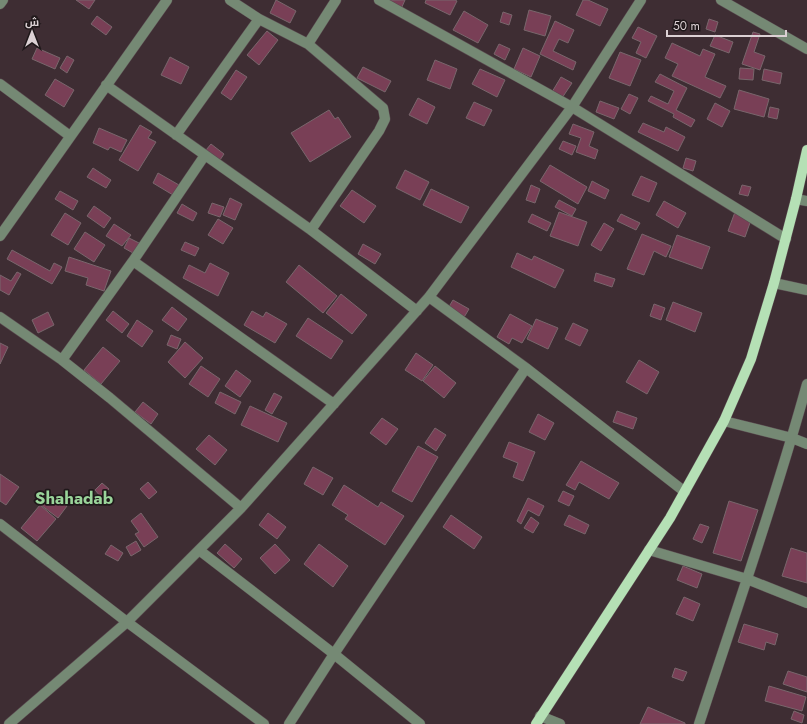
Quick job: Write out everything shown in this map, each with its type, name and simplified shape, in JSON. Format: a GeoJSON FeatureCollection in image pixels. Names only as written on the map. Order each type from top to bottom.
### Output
{"type":"FeatureCollection","features":[{"type":"Feature","properties":{"kind":"main road"},"geometry":{"type":"LineString","coordinates":[[538,720],[670,518],[724,421],[750,359],[774,283],[807,150]]}},
{"type":"Feature","properties":{"kind":"street"},"geometry":{"type":"LineString","coordinates":[[0,4],[3,0]]}},
{"type":"Feature","properties":{"kind":"street"},"geometry":{"type":"LineString","coordinates":[[0,236],[167,0]]}},
{"type":"Feature","properties":{"kind":"street"},"geometry":{"type":"LineString","coordinates":[[230,0],[259,19],[308,44],[383,108],[385,119],[379,130],[311,230]]}},
{"type":"Feature","properties":{"kind":"street"},"geometry":{"type":"LineString","coordinates":[[308,44],[336,0]]}},
{"type":"Feature","properties":{"kind":"street"},"geometry":{"type":"LineString","coordinates":[[379,0],[572,106],[786,239]]}},
{"type":"Feature","properties":{"kind":"street"},"geometry":{"type":"LineString","coordinates":[[9,724],[127,622],[241,508],[429,297],[572,106],[641,0]]}},
{"type":"Feature","properties":{"kind":"street"},"geometry":{"type":"LineString","coordinates":[[721,0],[807,49]]}},
{"type":"Feature","properties":{"kind":"street"},"geometry":{"type":"LineString","coordinates":[[176,135],[259,19]]}},
{"type":"Feature","properties":{"kind":"street"},"geometry":{"type":"LineString","coordinates":[[0,84],[70,136]]}},
{"type":"Feature","properties":{"kind":"street"},"geometry":{"type":"LineString","coordinates":[[106,85],[311,230],[417,310]]}},
{"type":"Feature","properties":{"kind":"street"},"geometry":{"type":"LineString","coordinates":[[62,360],[133,261],[205,155]]}},
{"type":"Feature","properties":{"kind":"street"},"geometry":{"type":"LineString","coordinates":[[796,199],[807,201]]}},
{"type":"Feature","properties":{"kind":"street"},"geometry":{"type":"LineString","coordinates":[[133,261],[334,404]]}},
{"type":"Feature","properties":{"kind":"street"},"geometry":{"type":"LineString","coordinates":[[774,283],[807,290]]}},
{"type":"Feature","properties":{"kind":"street"},"geometry":{"type":"LineString","coordinates":[[429,297],[526,368],[685,492]]}},
{"type":"Feature","properties":{"kind":"street"},"geometry":{"type":"LineString","coordinates":[[0,317],[62,360],[110,398],[241,508]]}},
{"type":"Feature","properties":{"kind":"street"},"geometry":{"type":"LineString","coordinates":[[289,724],[334,654],[526,368]]}},
{"type":"Feature","properties":{"kind":"street"},"geometry":{"type":"LineString","coordinates":[[699,724],[792,438],[807,384]]}},
{"type":"Feature","properties":{"kind":"street"},"geometry":{"type":"LineString","coordinates":[[724,421],[792,438],[807,444]]}},
{"type":"Feature","properties":{"kind":"street"},"geometry":{"type":"LineString","coordinates":[[0,524],[127,622],[264,724]]}},
{"type":"Feature","properties":{"kind":"street"},"geometry":{"type":"LineString","coordinates":[[199,550],[334,654],[420,724]]}},
{"type":"Feature","properties":{"kind":"street"},"geometry":{"type":"LineString","coordinates":[[649,550],[747,579],[807,603]]}},
{"type":"Feature","properties":{"kind":"street"},"geometry":{"type":"LineString","coordinates":[[538,720],[560,724]]}},
{"type":"Feature","properties":{"kind":"building"},"geometry":{"type":"Polygon","coordinates":[[[76,0],[95,0],[89,9],[76,0]]]}},
{"type":"Feature","properties":{"kind":"building"},"geometry":{"type":"Polygon","coordinates":[[[276,0],[296,11],[290,23],[270,13],[276,0]]]}},
{"type":"Feature","properties":{"kind":"building"},"geometry":{"type":"Polygon","coordinates":[[[388,0],[405,0],[401,9],[388,0]]]}},
{"type":"Feature","properties":{"kind":"building"},"geometry":{"type":"Polygon","coordinates":[[[426,0],[457,1],[450,15],[425,3],[426,0]]]}},
{"type":"Feature","properties":{"kind":"building"},"geometry":{"type":"Polygon","coordinates":[[[583,0],[588,0],[608,9],[600,26],[576,15],[583,0]]]}},
{"type":"Feature","properties":{"kind":"building"},"geometry":{"type":"Polygon","coordinates":[[[529,10],[551,16],[545,36],[524,30],[529,10]]]}},
{"type":"Feature","properties":{"kind":"building"},"geometry":{"type":"Polygon","coordinates":[[[464,11],[488,25],[478,43],[453,30],[464,11]]]}},
{"type":"Feature","properties":{"kind":"building"},"geometry":{"type":"Polygon","coordinates":[[[503,12],[512,15],[509,25],[500,22],[503,12]]]}},
{"type":"Feature","properties":{"kind":"building"},"geometry":{"type":"Polygon","coordinates":[[[97,16],[112,27],[106,35],[91,24],[97,16]]]}},
{"type":"Feature","properties":{"kind":"building"},"geometry":{"type":"Polygon","coordinates":[[[709,19],[718,22],[715,32],[706,29],[709,19]]]}},
{"type":"Feature","properties":{"kind":"building"},"geometry":{"type":"Polygon","coordinates":[[[555,21],[574,30],[568,43],[559,39],[553,51],[576,62],[573,70],[540,54],[555,21]]]}},
{"type":"Feature","properties":{"kind":"building"},"geometry":{"type":"Polygon","coordinates":[[[638,27],[657,36],[646,58],[636,53],[641,42],[632,38],[638,27]]]}},
{"type":"Feature","properties":{"kind":"building"},"geometry":{"type":"Polygon","coordinates":[[[267,31],[278,40],[259,65],[247,55],[267,31]]]}},
{"type":"Feature","properties":{"kind":"building"},"geometry":{"type":"Polygon","coordinates":[[[753,32],[760,34],[754,52],[765,56],[760,70],[742,64],[753,32]]]}},
{"type":"Feature","properties":{"kind":"building"},"geometry":{"type":"Polygon","coordinates":[[[715,35],[733,42],[729,53],[710,46],[715,35]]]}},
{"type":"Feature","properties":{"kind":"building"},"geometry":{"type":"Polygon","coordinates":[[[672,43],[700,56],[703,49],[715,54],[705,77],[726,86],[720,98],[672,76],[678,64],[665,58],[672,43]]]}},
{"type":"Feature","properties":{"kind":"building"},"geometry":{"type":"Polygon","coordinates":[[[499,44],[510,49],[505,60],[494,54],[499,44]]]}},
{"type":"Feature","properties":{"kind":"building"},"geometry":{"type":"Polygon","coordinates":[[[37,48],[60,58],[55,69],[32,59],[37,48]]]}},
{"type":"Feature","properties":{"kind":"building"},"geometry":{"type":"Polygon","coordinates":[[[523,48],[540,56],[531,77],[514,69],[523,48]]]}},
{"type":"Feature","properties":{"kind":"building"},"geometry":{"type":"Polygon","coordinates":[[[620,52],[641,60],[630,86],[609,78],[620,52]]]}},
{"type":"Feature","properties":{"kind":"building"},"geometry":{"type":"Polygon","coordinates":[[[67,56],[74,60],[67,73],[60,68],[67,56]]]}},
{"type":"Feature","properties":{"kind":"building"},"geometry":{"type":"Polygon","coordinates":[[[170,57],[189,67],[181,84],[161,75],[170,57]]]}},
{"type":"Feature","properties":{"kind":"building"},"geometry":{"type":"Polygon","coordinates":[[[435,60],[457,69],[450,89],[427,80],[435,60]]]}},
{"type":"Feature","properties":{"kind":"building"},"geometry":{"type":"Polygon","coordinates":[[[363,67],[391,81],[385,92],[357,78],[363,67]]]}},
{"type":"Feature","properties":{"kind":"building"},"geometry":{"type":"Polygon","coordinates":[[[740,68],[754,69],[753,80],[739,79],[740,68]]]}},
{"type":"Feature","properties":{"kind":"building"},"geometry":{"type":"Polygon","coordinates":[[[480,69],[505,80],[497,97],[472,84],[480,69]]]}},
{"type":"Feature","properties":{"kind":"building"},"geometry":{"type":"Polygon","coordinates":[[[764,69],[782,73],[780,84],[762,80],[764,69]]]}},
{"type":"Feature","properties":{"kind":"building"},"geometry":{"type":"Polygon","coordinates":[[[236,70],[247,77],[231,100],[221,93],[236,70]]]}},
{"type":"Feature","properties":{"kind":"building"},"geometry":{"type":"Polygon","coordinates":[[[660,74],[687,88],[676,110],[695,120],[691,127],[673,117],[674,114],[648,101],[651,96],[668,104],[674,91],[655,82],[660,74]]]}},
{"type":"Feature","properties":{"kind":"building"},"geometry":{"type":"Polygon","coordinates":[[[561,77],[572,83],[562,98],[552,92],[561,77]]]}},
{"type":"Feature","properties":{"kind":"building"},"geometry":{"type":"Polygon","coordinates":[[[55,79],[74,90],[64,107],[45,95],[55,79]]]}},
{"type":"Feature","properties":{"kind":"building"},"geometry":{"type":"Polygon","coordinates":[[[739,90],[769,99],[764,117],[734,109],[739,90]]]}},
{"type":"Feature","properties":{"kind":"building"},"geometry":{"type":"Polygon","coordinates":[[[629,94],[638,98],[630,114],[621,109],[629,94]]]}},
{"type":"Feature","properties":{"kind":"building"},"geometry":{"type":"Polygon","coordinates":[[[418,98],[435,107],[427,124],[409,115],[418,98]]]}},
{"type":"Feature","properties":{"kind":"building"},"geometry":{"type":"Polygon","coordinates":[[[600,101],[619,108],[614,119],[596,112],[600,101]]]}},
{"type":"Feature","properties":{"kind":"building"},"geometry":{"type":"Polygon","coordinates":[[[474,102],[492,110],[484,126],[466,118],[474,102]]]}},
{"type":"Feature","properties":{"kind":"building"},"geometry":{"type":"Polygon","coordinates":[[[715,103],[730,111],[722,127],[707,119],[715,103]]]}},
{"type":"Feature","properties":{"kind":"building"},"geometry":{"type":"Polygon","coordinates":[[[770,107],[779,109],[777,119],[768,117],[770,107]]]}},
{"type":"Feature","properties":{"kind":"building"},"geometry":{"type":"Polygon","coordinates":[[[329,110],[335,119],[338,117],[351,137],[310,162],[291,133],[329,110]]]}},
{"type":"Feature","properties":{"kind":"building"},"geometry":{"type":"Polygon","coordinates":[[[643,123],[664,132],[666,127],[685,137],[678,151],[638,132],[643,123]]]}},
{"type":"Feature","properties":{"kind":"building"},"geometry":{"type":"Polygon","coordinates":[[[573,124],[594,132],[589,146],[598,150],[595,159],[576,152],[581,138],[569,134],[573,124]]]}},
{"type":"Feature","properties":{"kind":"building"},"geometry":{"type":"Polygon","coordinates":[[[140,125],[152,132],[148,138],[156,142],[138,171],[119,160],[140,125]]]}},
{"type":"Feature","properties":{"kind":"building"},"geometry":{"type":"Polygon","coordinates":[[[99,128],[127,140],[121,152],[110,147],[108,150],[93,143],[99,128]]]}},
{"type":"Feature","properties":{"kind":"building"},"geometry":{"type":"Polygon","coordinates":[[[563,141],[576,146],[572,155],[559,149],[563,141]]]}},
{"type":"Feature","properties":{"kind":"building"},"geometry":{"type":"Polygon","coordinates":[[[211,144],[224,154],[220,160],[206,150],[211,144]]]}},
{"type":"Feature","properties":{"kind":"building"},"geometry":{"type":"Polygon","coordinates":[[[686,158],[696,161],[693,171],[683,168],[686,158]]]}},
{"type":"Feature","properties":{"kind":"building"},"geometry":{"type":"Polygon","coordinates":[[[550,165],[587,187],[578,204],[540,181],[550,165]]]}},
{"type":"Feature","properties":{"kind":"building"},"geometry":{"type":"Polygon","coordinates":[[[93,168],[111,180],[106,188],[87,177],[93,168]]]}},
{"type":"Feature","properties":{"kind":"building"},"geometry":{"type":"Polygon","coordinates":[[[405,170],[429,182],[420,200],[396,188],[405,170]]]}},
{"type":"Feature","properties":{"kind":"building"},"geometry":{"type":"Polygon","coordinates":[[[158,173],[179,185],[173,195],[153,183],[158,173]]]}},
{"type":"Feature","properties":{"kind":"building"},"geometry":{"type":"Polygon","coordinates":[[[641,176],[657,183],[649,202],[632,195],[641,176]]]}},
{"type":"Feature","properties":{"kind":"building"},"geometry":{"type":"Polygon","coordinates":[[[592,181],[609,190],[605,199],[588,191],[592,181]]]}},
{"type":"Feature","properties":{"kind":"building"},"geometry":{"type":"Polygon","coordinates":[[[531,185],[540,189],[535,203],[526,200],[531,185]]]}},
{"type":"Feature","properties":{"kind":"building"},"geometry":{"type":"Polygon","coordinates":[[[742,185],[751,187],[748,196],[739,194],[742,185]]]}},
{"type":"Feature","properties":{"kind":"building"},"geometry":{"type":"Polygon","coordinates":[[[431,189],[469,207],[461,223],[423,205],[431,189]]]}},
{"type":"Feature","properties":{"kind":"building"},"geometry":{"type":"Polygon","coordinates":[[[352,190],[376,206],[364,223],[340,206],[352,190]]]}},
{"type":"Feature","properties":{"kind":"building"},"geometry":{"type":"Polygon","coordinates":[[[60,191],[78,201],[73,210],[55,199],[60,191]]]}},
{"type":"Feature","properties":{"kind":"building"},"geometry":{"type":"Polygon","coordinates":[[[230,198],[242,204],[235,220],[223,215],[230,198]]]}},
{"type":"Feature","properties":{"kind":"building"},"geometry":{"type":"Polygon","coordinates":[[[559,200],[576,209],[572,216],[555,207],[559,200]]]}},
{"type":"Feature","properties":{"kind":"building"},"geometry":{"type":"Polygon","coordinates":[[[664,201],[686,213],[678,228],[656,215],[664,201]]]}},
{"type":"Feature","properties":{"kind":"building"},"geometry":{"type":"Polygon","coordinates":[[[212,203],[224,207],[220,217],[208,213],[212,203]]]}},
{"type":"Feature","properties":{"kind":"building"},"geometry":{"type":"Polygon","coordinates":[[[182,204],[197,213],[193,221],[177,213],[182,204]]]}},
{"type":"Feature","properties":{"kind":"building"},"geometry":{"type":"Polygon","coordinates":[[[94,206],[111,218],[104,228],[87,216],[94,206]]]}},
{"type":"Feature","properties":{"kind":"building"},"geometry":{"type":"Polygon","coordinates":[[[559,212],[587,222],[578,246],[550,236],[559,212]]]}},
{"type":"Feature","properties":{"kind":"building"},"geometry":{"type":"Polygon","coordinates":[[[735,212],[752,217],[745,237],[728,231],[735,212]]]}},
{"type":"Feature","properties":{"kind":"building"},"geometry":{"type":"Polygon","coordinates":[[[65,213],[81,223],[68,245],[51,235],[65,213]]]}},
{"type":"Feature","properties":{"kind":"building"},"geometry":{"type":"Polygon","coordinates":[[[532,214],[551,223],[547,231],[528,222],[532,214]]]}},
{"type":"Feature","properties":{"kind":"building"},"geometry":{"type":"Polygon","coordinates":[[[621,214],[640,223],[636,230],[617,221],[621,214]]]}},
{"type":"Feature","properties":{"kind":"building"},"geometry":{"type":"Polygon","coordinates":[[[218,219],[233,228],[223,244],[208,235],[218,219]]]}},
{"type":"Feature","properties":{"kind":"building"},"geometry":{"type":"Polygon","coordinates":[[[604,223],[614,229],[601,251],[591,245],[604,223]]]}},
{"type":"Feature","properties":{"kind":"building"},"geometry":{"type":"Polygon","coordinates":[[[114,224],[131,235],[122,246],[106,236],[114,224]]]}},
{"type":"Feature","properties":{"kind":"building"},"geometry":{"type":"Polygon","coordinates":[[[85,232],[105,245],[94,262],[74,249],[85,232]]]}},
{"type":"Feature","properties":{"kind":"building"},"geometry":{"type":"Polygon","coordinates":[[[642,234],[671,246],[666,257],[654,251],[644,275],[627,269],[642,234]]]}},
{"type":"Feature","properties":{"kind":"building"},"geometry":{"type":"Polygon","coordinates":[[[677,235],[710,247],[702,269],[669,257],[677,235]]]}},
{"type":"Feature","properties":{"kind":"building"},"geometry":{"type":"Polygon","coordinates":[[[129,238],[139,243],[133,253],[124,248],[129,238]]]}},
{"type":"Feature","properties":{"kind":"building"},"geometry":{"type":"Polygon","coordinates":[[[185,242],[199,248],[195,256],[181,250],[185,242]]]}},
{"type":"Feature","properties":{"kind":"building"},"geometry":{"type":"Polygon","coordinates":[[[363,244],[381,254],[375,264],[358,254],[363,244]]]}},
{"type":"Feature","properties":{"kind":"building"},"geometry":{"type":"Polygon","coordinates":[[[12,250],[50,271],[54,263],[62,267],[52,284],[7,259],[12,250]]]}},
{"type":"Feature","properties":{"kind":"building"},"geometry":{"type":"Polygon","coordinates":[[[517,253],[532,260],[534,256],[564,270],[555,288],[511,267],[517,253]]]}},
{"type":"Feature","properties":{"kind":"building"},"geometry":{"type":"Polygon","coordinates":[[[69,257],[111,271],[104,291],[86,285],[88,278],[65,271],[69,257]]]}},
{"type":"Feature","properties":{"kind":"building"},"geometry":{"type":"Polygon","coordinates":[[[210,263],[229,273],[218,296],[183,278],[189,265],[205,273],[210,263]]]}},
{"type":"Feature","properties":{"kind":"building"},"geometry":{"type":"Polygon","coordinates":[[[299,265],[337,296],[323,313],[286,282],[299,265]]]}},
{"type":"Feature","properties":{"kind":"building"},"geometry":{"type":"Polygon","coordinates":[[[17,272],[21,274],[9,295],[0,290],[0,275],[11,281],[17,272]]]}},
{"type":"Feature","properties":{"kind":"building"},"geometry":{"type":"Polygon","coordinates":[[[596,273],[615,279],[612,287],[594,281],[596,273]]]}},
{"type":"Feature","properties":{"kind":"building"},"geometry":{"type":"Polygon","coordinates":[[[341,294],[367,315],[352,334],[326,313],[341,294]]]}},
{"type":"Feature","properties":{"kind":"building"},"geometry":{"type":"Polygon","coordinates":[[[453,300],[469,309],[463,319],[447,310],[453,300]]]}},
{"type":"Feature","properties":{"kind":"building"},"geometry":{"type":"Polygon","coordinates":[[[673,302],[702,313],[695,332],[666,320],[673,302]]]}},
{"type":"Feature","properties":{"kind":"building"},"geometry":{"type":"Polygon","coordinates":[[[654,304],[665,308],[661,320],[650,316],[654,304]]]}},
{"type":"Feature","properties":{"kind":"building"},"geometry":{"type":"Polygon","coordinates":[[[172,307],[187,319],[178,331],[162,320],[172,307]]]}},
{"type":"Feature","properties":{"kind":"building"},"geometry":{"type":"Polygon","coordinates":[[[113,311],[129,324],[122,333],[106,320],[113,311]]]}},
{"type":"Feature","properties":{"kind":"building"},"geometry":{"type":"Polygon","coordinates":[[[252,311],[263,317],[266,312],[287,324],[275,343],[244,325],[252,311]]]}},
{"type":"Feature","properties":{"kind":"building"},"geometry":{"type":"Polygon","coordinates":[[[48,312],[54,325],[38,333],[32,320],[48,312]]]}},
{"type":"Feature","properties":{"kind":"building"},"geometry":{"type":"Polygon","coordinates":[[[510,314],[532,326],[522,343],[512,338],[509,344],[497,337],[510,314]]]}},
{"type":"Feature","properties":{"kind":"building"},"geometry":{"type":"Polygon","coordinates":[[[308,318],[343,341],[331,359],[296,336],[308,318]]]}},
{"type":"Feature","properties":{"kind":"building"},"geometry":{"type":"Polygon","coordinates":[[[536,319],[558,328],[548,349],[527,339],[536,319]]]}},
{"type":"Feature","properties":{"kind":"building"},"geometry":{"type":"Polygon","coordinates":[[[137,320],[153,331],[142,347],[127,336],[137,320]]]}},
{"type":"Feature","properties":{"kind":"building"},"geometry":{"type":"Polygon","coordinates":[[[573,323],[588,330],[580,346],[565,339],[573,323]]]}},
{"type":"Feature","properties":{"kind":"building"},"geometry":{"type":"Polygon","coordinates":[[[171,335],[181,339],[177,349],[167,345],[171,335]]]}},
{"type":"Feature","properties":{"kind":"building"},"geometry":{"type":"Polygon","coordinates":[[[185,342],[203,358],[185,378],[168,362],[185,342]]]}},
{"type":"Feature","properties":{"kind":"building"},"geometry":{"type":"Polygon","coordinates":[[[0,343],[8,347],[0,364],[0,343]]]}},
{"type":"Feature","properties":{"kind":"building"},"geometry":{"type":"Polygon","coordinates":[[[103,347],[120,361],[101,384],[84,370],[103,347]]]}},
{"type":"Feature","properties":{"kind":"building"},"geometry":{"type":"Polygon","coordinates":[[[416,353],[433,365],[422,381],[405,370],[416,353]]]}},
{"type":"Feature","properties":{"kind":"building"},"geometry":{"type":"Polygon","coordinates":[[[639,360],[659,372],[647,394],[626,382],[639,360]]]}},
{"type":"Feature","properties":{"kind":"building"},"geometry":{"type":"Polygon","coordinates":[[[201,366],[220,379],[208,397],[189,384],[201,366]]]}},
{"type":"Feature","properties":{"kind":"building"},"geometry":{"type":"Polygon","coordinates":[[[435,366],[456,383],[444,398],[423,381],[435,366]]]}},
{"type":"Feature","properties":{"kind":"building"},"geometry":{"type":"Polygon","coordinates":[[[236,370],[251,381],[240,397],[225,386],[236,370]]]}},
{"type":"Feature","properties":{"kind":"building"},"geometry":{"type":"Polygon","coordinates":[[[220,392],[241,402],[235,414],[215,403],[220,392]]]}},
{"type":"Feature","properties":{"kind":"building"},"geometry":{"type":"Polygon","coordinates":[[[274,393],[282,397],[272,414],[265,410],[274,393]]]}},
{"type":"Feature","properties":{"kind":"building"},"geometry":{"type":"Polygon","coordinates":[[[143,402],[158,414],[151,424],[135,412],[143,402]]]}},
{"type":"Feature","properties":{"kind":"building"},"geometry":{"type":"Polygon","coordinates":[[[250,406],[287,423],[278,442],[241,425],[250,406]]]}},
{"type":"Feature","properties":{"kind":"building"},"geometry":{"type":"Polygon","coordinates":[[[617,411],[637,418],[633,429],[613,422],[617,411]]]}},
{"type":"Feature","properties":{"kind":"building"},"geometry":{"type":"Polygon","coordinates":[[[538,414],[554,423],[545,440],[529,432],[538,414]]]}},
{"type":"Feature","properties":{"kind":"building"},"geometry":{"type":"Polygon","coordinates":[[[382,418],[398,429],[386,445],[370,433],[382,418]]]}},
{"type":"Feature","properties":{"kind":"building"},"geometry":{"type":"Polygon","coordinates":[[[435,428],[446,435],[436,451],[425,443],[435,428]]]}},
{"type":"Feature","properties":{"kind":"building"},"geometry":{"type":"Polygon","coordinates":[[[209,435],[227,450],[215,465],[196,449],[209,435]]]}},
{"type":"Feature","properties":{"kind":"building"},"geometry":{"type":"Polygon","coordinates":[[[509,442],[535,452],[523,481],[513,477],[518,463],[503,457],[509,442]]]}},
{"type":"Feature","properties":{"kind":"building"},"geometry":{"type":"Polygon","coordinates":[[[418,446],[438,457],[412,502],[392,491],[418,446]]]}},
{"type":"Feature","properties":{"kind":"building"},"geometry":{"type":"Polygon","coordinates":[[[581,461],[619,483],[609,499],[579,482],[575,490],[566,485],[581,461]]]}},
{"type":"Feature","properties":{"kind":"building"},"geometry":{"type":"Polygon","coordinates":[[[313,467],[333,478],[323,495],[304,484],[313,467]]]}},
{"type":"Feature","properties":{"kind":"building"},"geometry":{"type":"Polygon","coordinates":[[[0,474],[19,487],[6,505],[0,501],[0,474]]]}},
{"type":"Feature","properties":{"kind":"building"},"geometry":{"type":"Polygon","coordinates":[[[148,482],[157,492],[149,499],[140,489],[148,482]]]}},
{"type":"Feature","properties":{"kind":"building"},"geometry":{"type":"Polygon","coordinates":[[[102,483],[109,489],[101,497],[95,490],[102,483]]]}},
{"type":"Feature","properties":{"kind":"building"},"geometry":{"type":"Polygon","coordinates":[[[344,485],[378,507],[381,502],[404,516],[385,545],[345,519],[348,515],[332,505],[344,485]]]}},
{"type":"Feature","properties":{"kind":"building"},"geometry":{"type":"Polygon","coordinates":[[[563,491],[574,496],[569,506],[558,501],[563,491]]]}},
{"type":"Feature","properties":{"kind":"building"},"geometry":{"type":"Polygon","coordinates":[[[50,494],[67,506],[58,518],[41,505],[50,494]]]}},
{"type":"Feature","properties":{"kind":"building"},"geometry":{"type":"Polygon","coordinates":[[[528,498],[544,506],[539,516],[528,510],[521,524],[517,521],[528,498]]]}},
{"type":"Feature","properties":{"kind":"building"},"geometry":{"type":"Polygon","coordinates":[[[729,501],[758,510],[741,561],[713,553],[729,501]]]}},
{"type":"Feature","properties":{"kind":"building"},"geometry":{"type":"Polygon","coordinates":[[[40,505],[56,519],[37,541],[21,528],[40,505]]]}},
{"type":"Feature","properties":{"kind":"building"},"geometry":{"type":"Polygon","coordinates":[[[141,513],[158,537],[144,547],[135,534],[139,532],[131,521],[141,513]]]}},
{"type":"Feature","properties":{"kind":"building"},"geometry":{"type":"Polygon","coordinates":[[[268,513],[286,527],[277,539],[259,525],[268,513]]]}},
{"type":"Feature","properties":{"kind":"building"},"geometry":{"type":"Polygon","coordinates":[[[451,515],[482,537],[474,549],[443,527],[451,515]]]}},
{"type":"Feature","properties":{"kind":"building"},"geometry":{"type":"Polygon","coordinates":[[[569,515],[589,525],[585,534],[564,525],[569,515]]]}},
{"type":"Feature","properties":{"kind":"building"},"geometry":{"type":"Polygon","coordinates":[[[531,517],[539,523],[533,533],[524,528],[531,517]]]}},
{"type":"Feature","properties":{"kind":"building"},"geometry":{"type":"Polygon","coordinates":[[[700,524],[709,527],[702,543],[693,539],[700,524]]]}},
{"type":"Feature","properties":{"kind":"building"},"geometry":{"type":"Polygon","coordinates":[[[136,541],[141,550],[131,556],[126,547],[136,541]]]}},
{"type":"Feature","properties":{"kind":"building"},"geometry":{"type":"Polygon","coordinates":[[[225,544],[242,559],[234,568],[217,553],[225,544]]]}},
{"type":"Feature","properties":{"kind":"building"},"geometry":{"type":"Polygon","coordinates":[[[275,544],[290,560],[275,574],[260,558],[275,544]]]}},
{"type":"Feature","properties":{"kind":"building"},"geometry":{"type":"Polygon","coordinates":[[[319,544],[348,566],[333,587],[304,564],[319,544]]]}},
{"type":"Feature","properties":{"kind":"building"},"geometry":{"type":"Polygon","coordinates":[[[111,545],[123,553],[118,561],[105,554],[111,545]]]}},
{"type":"Feature","properties":{"kind":"building"},"geometry":{"type":"Polygon","coordinates":[[[791,548],[807,553],[807,583],[782,576],[791,548]]]}},
{"type":"Feature","properties":{"kind":"building"},"geometry":{"type":"Polygon","coordinates":[[[683,566],[702,574],[697,588],[677,580],[683,566]]]}},
{"type":"Feature","properties":{"kind":"building"},"geometry":{"type":"Polygon","coordinates":[[[684,597],[700,604],[693,621],[676,614],[684,597]]]}},
{"type":"Feature","properties":{"kind":"building"},"geometry":{"type":"Polygon","coordinates":[[[744,624],[778,634],[775,645],[766,642],[764,650],[738,642],[744,624]]]}},
{"type":"Feature","properties":{"kind":"building"},"geometry":{"type":"Polygon","coordinates":[[[675,668],[687,672],[683,681],[672,677],[675,668]]]}},
{"type":"Feature","properties":{"kind":"building"},"geometry":{"type":"Polygon","coordinates":[[[788,671],[807,677],[807,692],[783,684],[788,671]]]}},
{"type":"Feature","properties":{"kind":"building"},"geometry":{"type":"Polygon","coordinates":[[[769,686],[806,697],[802,711],[765,701],[769,686]]]}},
{"type":"Feature","properties":{"kind":"building"},"geometry":{"type":"Polygon","coordinates":[[[648,707],[685,723],[685,724],[640,724],[648,707]]]}},
{"type":"Feature","properties":{"kind":"building"},"geometry":{"type":"Polygon","coordinates":[[[794,711],[804,715],[802,723],[791,719],[794,711]]]}},
{"type":"Feature","properties":{"kind":"district","name":"Shahadab"},"geometry":{"type":"Point","coordinates":[74,498]}}]}
